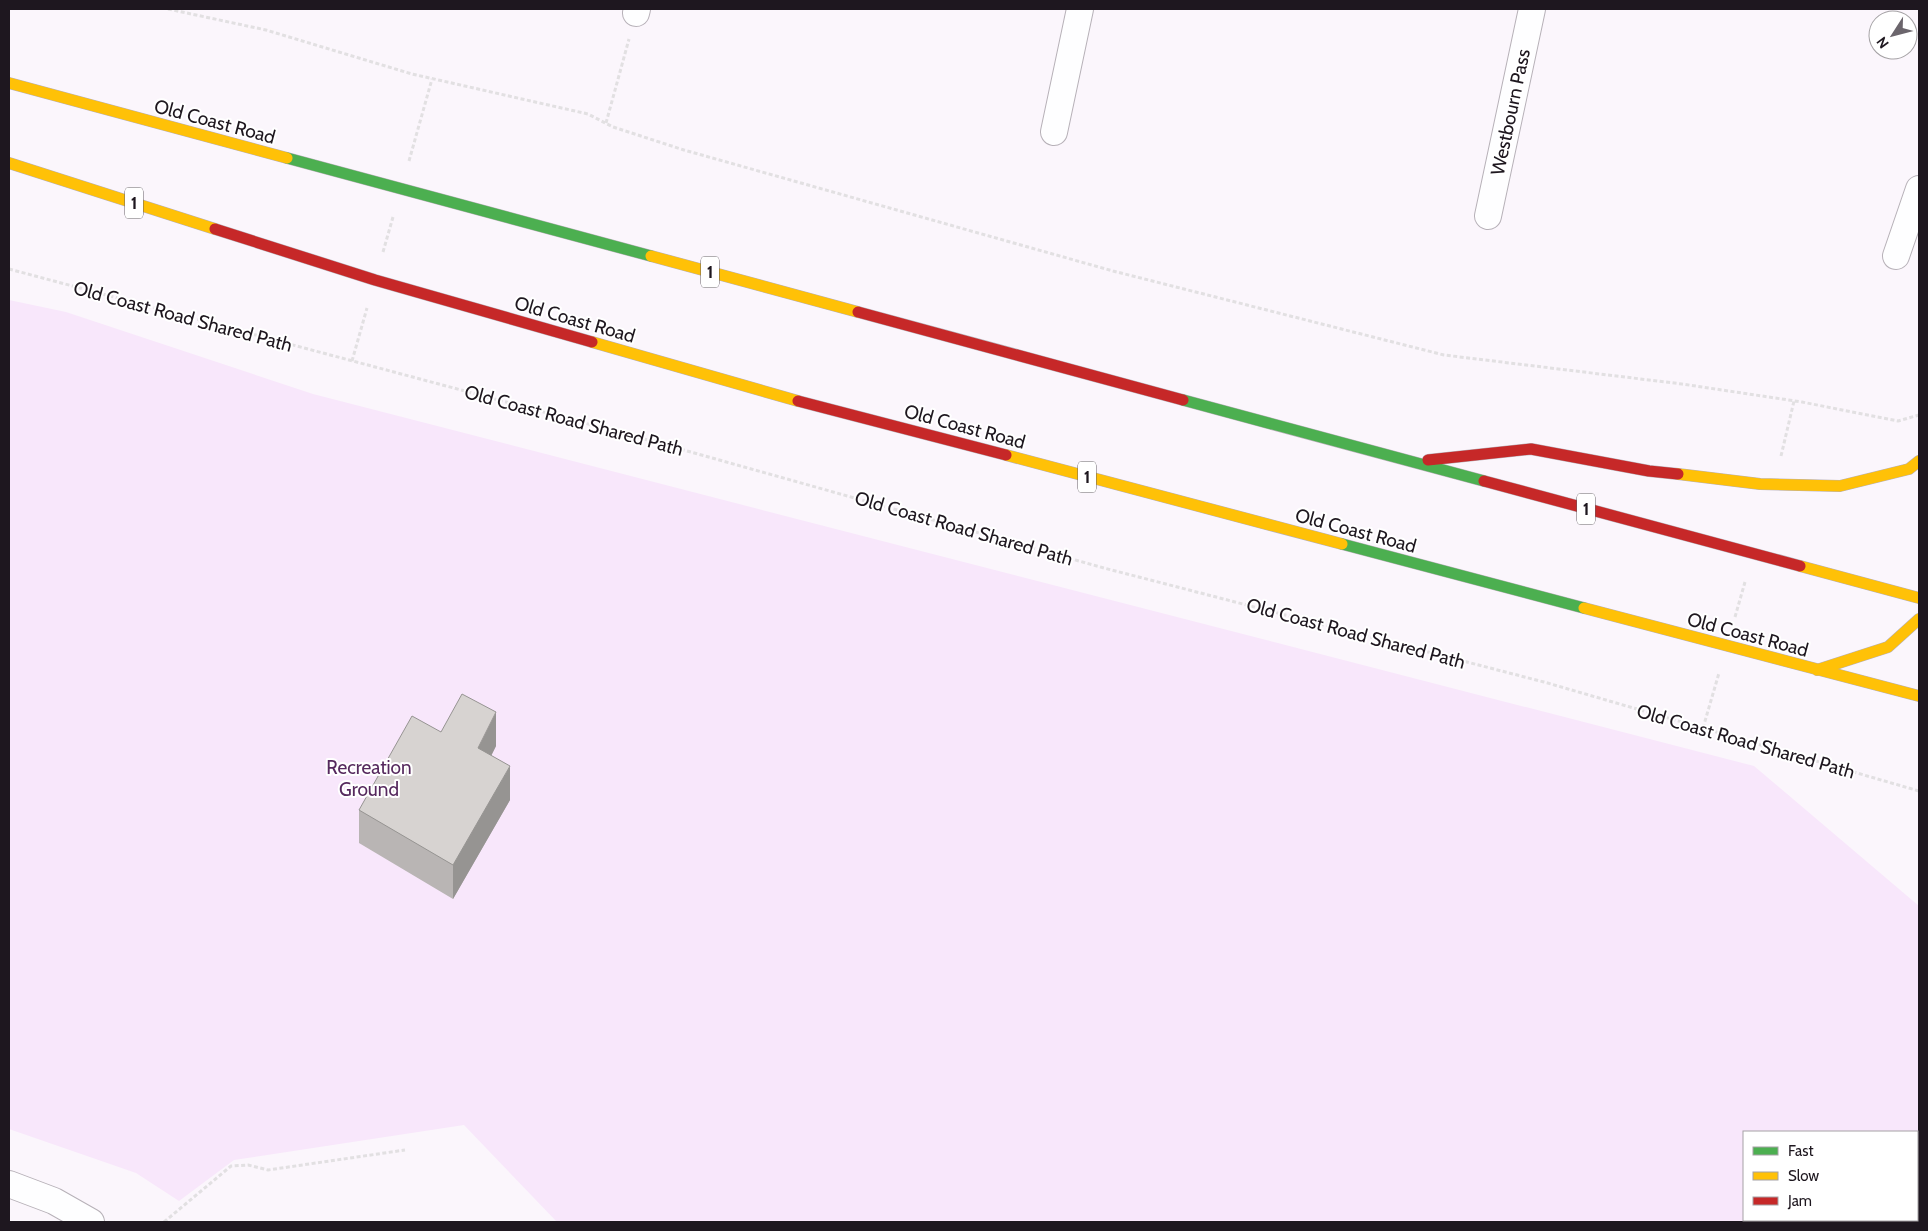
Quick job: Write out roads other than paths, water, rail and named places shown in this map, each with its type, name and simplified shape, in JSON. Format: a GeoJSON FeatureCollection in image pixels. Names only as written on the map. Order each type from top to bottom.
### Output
{"type":"FeatureCollection","features":[{"type":"Feature","properties":{"kind":"main road","name":"Old Coast Road"},"geometry":{"type":"LineString","coordinates":[[9,83],[1919,598]]}},
{"type":"Feature","properties":{"kind":"main road","name":"Old Coast Road"},"geometry":{"type":"LineString","coordinates":[[9,163],[375,280],[749,387],[1919,696]]}},
{"type":"Feature","properties":{"kind":"main road"},"geometry":{"type":"LineString","coordinates":[[1412,462],[1531,449],[1649,472],[1760,484],[1840,486],[1910,469],[1919,460]]}},
{"type":"Feature","properties":{"kind":"main road"},"geometry":{"type":"LineString","coordinates":[[1817,670],[1888,647],[1919,619]]}},
{"type":"Feature","properties":{"kind":"street"},"geometry":{"type":"LineString","coordinates":[[1054,132],[1080,9]]}},
{"type":"Feature","properties":{"kind":"street","name":"Westbourn Pass"},"geometry":{"type":"LineString","coordinates":[[1488,216],[1532,9]]}},
{"type":"Feature","properties":{"kind":"street"},"geometry":{"type":"LineString","coordinates":[[1896,256],[1919,189]]}},
{"type":"Feature","properties":{"kind":"street"},"geometry":{"type":"LineString","coordinates":[[9,1184],[54,1201],[91,1222]]}},
{"type":"Feature","properties":{"kind":"park label","name":"Recreation Ground"},"geometry":{"type":"Point","coordinates":[369,778]}}]}
